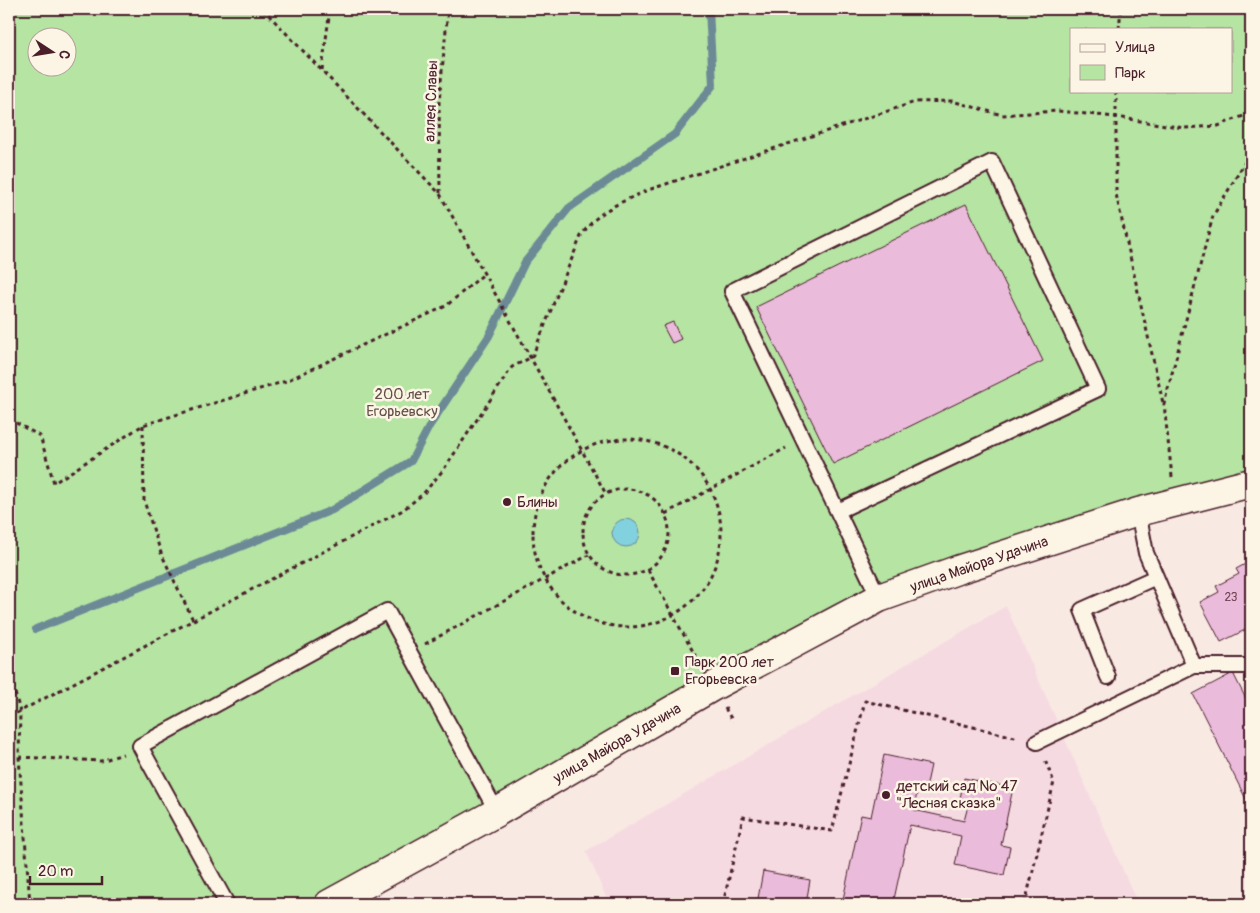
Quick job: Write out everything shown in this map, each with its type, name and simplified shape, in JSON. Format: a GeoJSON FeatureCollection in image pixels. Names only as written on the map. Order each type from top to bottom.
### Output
{"type":"FeatureCollection","features":[{"type":"Feature","properties":{"kind":"street","name":"улица Майора Удачина"},"geometry":{"type":"LineString","coordinates":[[329,904],[360,896],[497,812],[712,687],[879,598],[957,570],[1138,512],[1251,483]]}},
{"type":"Feature","properties":{"kind":"lane"},"geometry":{"type":"LineString","coordinates":[[838,511],[1098,389],[992,162],[732,291],[879,598]]}},
{"type":"Feature","properties":{"kind":"lane"},"geometry":{"type":"LineString","coordinates":[[1138,512],[1146,553],[1194,666]]}},
{"type":"Feature","properties":{"kind":"lane"},"geometry":{"type":"LineString","coordinates":[[1108,677],[1082,610],[1156,577]]}},
{"type":"Feature","properties":{"kind":"lane"},"geometry":{"type":"LineString","coordinates":[[227,904],[140,746],[386,611],[497,812]]}},
{"type":"Feature","properties":{"kind":"lane"},"geometry":{"type":"LineString","coordinates":[[1037,742],[1194,666],[1251,666]]}},
{"type":"Feature","properties":{"kind":"path"},"geometry":{"type":"LineString","coordinates":[[263,9],[440,194],[532,357],[606,494]]}},
{"type":"Feature","properties":{"kind":"path"},"geometry":{"type":"LineString","coordinates":[[322,71],[330,9]]}},
{"type":"Feature","properties":{"kind":"path","name":"аллея Славы"},"geometry":{"type":"LineString","coordinates":[[440,194],[439,102],[448,9]]}},
{"type":"Feature","properties":{"kind":"path"},"geometry":{"type":"LineString","coordinates":[[1119,28],[1121,9]]}},
{"type":"Feature","properties":{"kind":"path"},"geometry":{"type":"LineString","coordinates":[[1116,92],[1116,194],[1164,404],[1175,503]]}},
{"type":"Feature","properties":{"kind":"path"},"geometry":{"type":"LineString","coordinates":[[9,717],[403,510],[416,499],[444,469],[512,367],[532,357],[581,236],[591,221],[608,208],[648,190],[915,102],[952,101],[1002,115],[1058,111],[1116,117],[1184,128],[1218,126],[1251,113]]}},
{"type":"Feature","properties":{"kind":"path"},"geometry":{"type":"LineString","coordinates":[[1164,404],[1213,216],[1251,152]]}},
{"type":"Feature","properties":{"kind":"path"},"geometry":{"type":"LineString","coordinates":[[9,419],[40,436],[54,483],[143,425],[286,381],[446,306],[485,273]]}},
{"type":"Feature","properties":{"kind":"path"},"geometry":{"type":"LineString","coordinates":[[143,425],[144,501],[166,565],[193,620]]}},
{"type":"Feature","properties":{"kind":"path"},"geometry":{"type":"LineString","coordinates":[[613,439],[646,440],[662,445],[684,458],[702,475],[710,489],[720,524],[717,560],[700,592],[673,615],[642,626],[609,626],[579,614],[554,593],[544,579],[537,562],[533,544],[532,525],[536,506],[543,489],[553,474],[566,460],[582,450],[613,439]]}},
{"type":"Feature","properties":{"kind":"path"},"geometry":{"type":"LineString","coordinates":[[666,514],[804,439]]}},
{"type":"Feature","properties":{"kind":"path"},"geometry":{"type":"LineString","coordinates":[[621,489],[636,490],[657,501],[666,514],[670,529],[667,545],[660,559],[648,570],[632,575],[616,574],[600,567],[589,555],[584,540],[586,517],[594,504],[606,494],[621,489]]}},
{"type":"Feature","properties":{"kind":"path"},"geometry":{"type":"LineString","coordinates":[[409,652],[589,555]]}},
{"type":"Feature","properties":{"kind":"path"},"geometry":{"type":"LineString","coordinates":[[648,570],[712,687]]}},
{"type":"Feature","properties":{"kind":"path"},"geometry":{"type":"LineString","coordinates":[[9,670],[20,712],[20,757],[30,904]]}},
{"type":"Feature","properties":{"kind":"path"},"geometry":{"type":"LineString","coordinates":[[723,904],[743,817],[832,831],[865,701],[1037,742],[1054,782],[1025,904]]}},
{"type":"Feature","properties":{"kind":"path"},"geometry":{"type":"LineString","coordinates":[[20,757],[101,760],[140,746]]}},
{"type":"Feature","properties":{"kind":"shaded area","name":"детский сад № 47 \"Лесная сказка\""},"geometry":{"type":"Polygon","coordinates":[[[1006,606],[1138,904],[609,904],[586,851],[1006,606]]]}},
{"type":"Feature","properties":{"kind":"green space","name":"200 лет Егорьевску"},"geometry":{"type":"Polygon","coordinates":[[[9,9],[1251,9],[1251,478],[936,562],[854,599],[314,904],[9,904],[9,9]]]}},
{"type":"Feature","properties":{"kind":"water"},"geometry":{"type":"Polygon","coordinates":[[[626,519],[636,523],[640,533],[636,543],[626,547],[616,543],[612,533],[616,523],[626,519]]]}},
{"type":"Feature","properties":{"kind":"building"},"geometry":{"type":"Polygon","coordinates":[[[966,204],[1043,361],[833,464],[756,307],[966,204]]]}},
{"type":"Feature","properties":{"kind":"building"},"geometry":{"type":"Polygon","coordinates":[[[673,322],[681,339],[672,343],[663,326],[673,322]]]}},
{"type":"Feature","properties":{"kind":"building"},"geometry":{"type":"Polygon","coordinates":[[[1251,561],[1251,627],[1221,642],[1200,602],[1219,592],[1216,586],[1239,574],[1236,569],[1251,561]]]}},
{"type":"Feature","properties":{"kind":"building"},"geometry":{"type":"Polygon","coordinates":[[[1233,673],[1251,709],[1251,809],[1193,694],[1233,673]]]}},
{"type":"Feature","properties":{"kind":"building"},"geometry":{"type":"Polygon","coordinates":[[[884,755],[931,765],[925,793],[917,792],[914,810],[964,821],[968,806],[959,804],[964,778],[1013,788],[1001,845],[1010,847],[1004,875],[955,865],[961,836],[910,825],[893,904],[842,904],[861,815],[871,817],[884,755]]]}},
{"type":"Feature","properties":{"kind":"building"},"geometry":{"type":"Polygon","coordinates":[[[763,871],[810,880],[806,904],[757,904],[763,871]]]}},
{"type":"Feature","properties":{"kind":"waterway"},"geometry":{"type":"LineString","coordinates":[[36,629],[332,510],[411,461],[430,425],[489,336],[525,262],[569,208],[675,134],[713,85],[709,9]]}},
{"type":"Feature","properties":{"kind":"place","name":"Блины"},"geometry":{"type":"Point","coordinates":[507,502]}},
{"type":"Feature","properties":{"kind":"place","name":"Парк 200 лет Егорьевска"},"geometry":{"type":"Point","coordinates":[675,671]}},
{"type":"Feature","properties":{"kind":"place","name":"детский сад № 47 \"Лесная сказка\""},"geometry":{"type":"Point","coordinates":[886,795]}}]}
